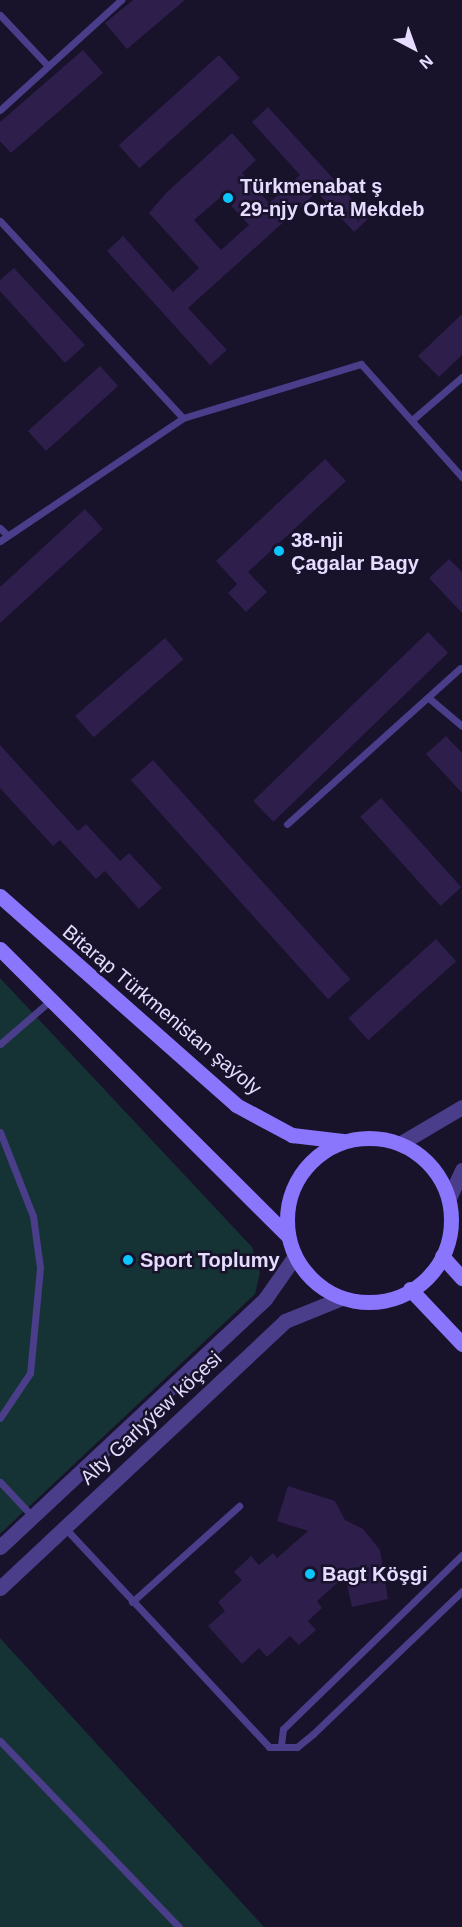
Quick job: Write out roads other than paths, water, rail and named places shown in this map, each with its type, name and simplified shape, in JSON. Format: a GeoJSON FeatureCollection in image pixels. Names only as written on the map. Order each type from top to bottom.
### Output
{"type":"FeatureCollection","features":[{"type":"Feature","properties":{"kind":"main road","name":"Bitarap Türkmenistan şaýoly"},"geometry":{"type":"LineString","coordinates":[[0,896],[236,1105],[292,1135],[343,1141]]}},
{"type":"Feature","properties":{"kind":"main road"},"geometry":{"type":"LineString","coordinates":[[0,950],[288,1236]]}},
{"type":"Feature","properties":{"kind":"main road"},"geometry":{"type":"LineString","coordinates":[[382,1138],[401,1143],[439,1175],[449,1198],[450,1237],[442,1256],[410,1289],[369,1302],[342,1298],[315,1281],[295,1256],[288,1236],[293,1189],[322,1152],[343,1141],[382,1138]]}},
{"type":"Feature","properties":{"kind":"main road"},"geometry":{"type":"LineString","coordinates":[[442,1256],[462,1278]]}},
{"type":"Feature","properties":{"kind":"main road"},"geometry":{"type":"LineString","coordinates":[[410,1289],[462,1344]]}},
{"type":"Feature","properties":{"kind":"street"},"geometry":{"type":"LineString","coordinates":[[401,1143],[462,1107]]}},
{"type":"Feature","properties":{"kind":"street"},"geometry":{"type":"LineString","coordinates":[[449,1198],[462,1170]]}},
{"type":"Feature","properties":{"kind":"street","name":"Alty Garlyýew köçesi"},"geometry":{"type":"LineString","coordinates":[[0,1547],[265,1299],[295,1256]]}},
{"type":"Feature","properties":{"kind":"street","name":"Alty Garlyýew köçesi"},"geometry":{"type":"LineString","coordinates":[[0,1588],[285,1321],[342,1298]]}},
{"type":"Feature","properties":{"kind":"lane"},"geometry":{"type":"LineString","coordinates":[[0,110],[121,0]]}},
{"type":"Feature","properties":{"kind":"lane"},"geometry":{"type":"LineString","coordinates":[[0,15],[48,66]]}},
{"type":"Feature","properties":{"kind":"lane"},"geometry":{"type":"LineString","coordinates":[[0,221],[183,418]]}},
{"type":"Feature","properties":{"kind":"lane"},"geometry":{"type":"LineString","coordinates":[[0,541],[183,418],[361,364],[462,477]]}},
{"type":"Feature","properties":{"kind":"lane"},"geometry":{"type":"LineString","coordinates":[[412,420],[462,377]]}},
{"type":"Feature","properties":{"kind":"lane"},"geometry":{"type":"LineString","coordinates":[[0,528],[6,535]]}},
{"type":"Feature","properties":{"kind":"lane"},"geometry":{"type":"LineString","coordinates":[[287,824],[430,699],[460,668]]}},
{"type":"Feature","properties":{"kind":"lane"},"geometry":{"type":"LineString","coordinates":[[430,699],[462,726]]}},
{"type":"Feature","properties":{"kind":"lane"},"geometry":{"type":"LineString","coordinates":[[0,1044],[51,1000]]}},
{"type":"Feature","properties":{"kind":"lane"},"geometry":{"type":"LineString","coordinates":[[0,1132],[33,1216],[40,1268],[30,1373],[0,1418]]}},
{"type":"Feature","properties":{"kind":"lane"},"geometry":{"type":"LineString","coordinates":[[0,1482],[33,1517]]}},
{"type":"Feature","properties":{"kind":"lane"},"geometry":{"type":"LineString","coordinates":[[132,1602],[239,1506]]}},
{"type":"Feature","properties":{"kind":"lane"},"geometry":{"type":"LineString","coordinates":[[65,1528],[254,1735],[269,1747],[297,1747],[462,1591]]}},
{"type":"Feature","properties":{"kind":"lane"},"geometry":{"type":"LineString","coordinates":[[281,1746],[283,1729],[462,1555]]}},
{"type":"Feature","properties":{"kind":"lane"},"geometry":{"type":"LineString","coordinates":[[0,1741],[179,1927]]}},
{"type":"Feature","properties":{"kind":"place","name":"Türkmenabat ş 29-njy Orta Mekdeb"},"geometry":{"type":"Point","coordinates":[228,198]}},
{"type":"Feature","properties":{"kind":"place","name":"38-nji Çagalar Bagy"},"geometry":{"type":"Point","coordinates":[279,551]}},
{"type":"Feature","properties":{"kind":"place","name":"Sport Toplumy"},"geometry":{"type":"Point","coordinates":[128,1260]}},
{"type":"Feature","properties":{"kind":"place","name":"Bagt Köşgi"},"geometry":{"type":"Point","coordinates":[310,1574]}}]}
